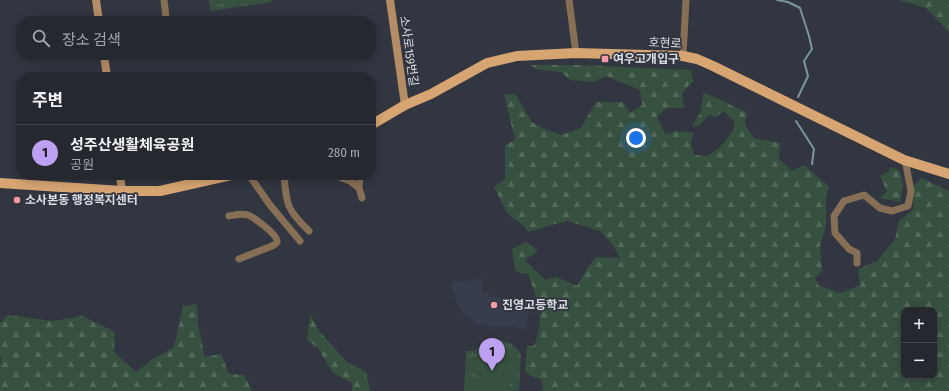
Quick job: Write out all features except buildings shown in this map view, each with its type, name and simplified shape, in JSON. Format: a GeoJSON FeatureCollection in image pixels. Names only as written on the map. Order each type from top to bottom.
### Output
{"type":"FeatureCollection","features":[{"type":"Feature","properties":{"kind":"main road","name":"호현로"},"geometry":{"type":"LineString","coordinates":[[376,122],[405,105],[431,94],[487,63],[517,56],[576,53],[683,56],[697,59],[713,66],[905,160],[949,174]]}},
{"type":"Feature","properties":{"kind":"main road"},"geometry":{"type":"LineString","coordinates":[[0,183],[122,191],[160,191],[209,180]]}},
{"type":"Feature","properties":{"kind":"street"},"geometry":{"type":"LineString","coordinates":[[96,0],[98,16]]}},
{"type":"Feature","properties":{"kind":"street"},"geometry":{"type":"LineString","coordinates":[[164,0],[166,16]]}},
{"type":"Feature","properties":{"kind":"street","name":"소사로159번길"},"geometry":{"type":"LineString","coordinates":[[390,0],[405,105]]}},
{"type":"Feature","properties":{"kind":"street"},"geometry":{"type":"LineString","coordinates":[[569,0],[576,53]]}},
{"type":"Feature","properties":{"kind":"street"},"geometry":{"type":"LineString","coordinates":[[683,56],[686,0]]}},
{"type":"Feature","properties":{"kind":"street"},"geometry":{"type":"LineString","coordinates":[[104,60],[106,72]]}},
{"type":"Feature","properties":{"kind":"street"},"geometry":{"type":"LineString","coordinates":[[857,263],[856,253],[849,249],[835,233],[834,216],[844,201],[864,195],[880,208],[892,212],[908,206],[911,191],[905,160]]}},
{"type":"Feature","properties":{"kind":"street"},"geometry":{"type":"LineString","coordinates":[[121,180],[122,191]]}},
{"type":"Feature","properties":{"kind":"street"},"geometry":{"type":"LineString","coordinates":[[252,180],[270,205],[300,241]]}},
{"type":"Feature","properties":{"kind":"street"},"geometry":{"type":"LineString","coordinates":[[285,180],[287,203],[290,211],[309,231]]}},
{"type":"Feature","properties":{"kind":"street"},"geometry":{"type":"LineString","coordinates":[[347,180],[359,188]]}},
{"type":"Feature","properties":{"kind":"street"},"geometry":{"type":"LineString","coordinates":[[360,180],[359,188],[362,198]]}},
{"type":"Feature","properties":{"kind":"street"},"geometry":{"type":"LineString","coordinates":[[229,216],[242,214],[248,215],[268,229],[277,241],[272,246],[239,259]]}},
{"type":"Feature","properties":{"kind":"shaded area","name":"진영고등학교"},"geometry":{"type":"Polygon","coordinates":[[[482,279],[482,291],[491,297],[524,298],[531,308],[527,322],[527,330],[513,327],[476,324],[464,314],[456,302],[451,282],[482,279]]]}},
{"type":"Feature","properties":{"kind":"green space"},"geometry":{"type":"Polygon","coordinates":[[[209,0],[272,0],[272,2],[210,11],[209,0]]]}},
{"type":"Feature","properties":{"kind":"green space"},"geometry":{"type":"Polygon","coordinates":[[[899,0],[949,0],[949,32],[926,8],[899,0]]]}},
{"type":"Feature","properties":{"kind":"green space"},"geometry":{"type":"Polygon","coordinates":[[[531,65],[579,65],[691,70],[693,81],[682,93],[684,108],[666,108],[657,117],[665,134],[677,131],[694,133],[691,143],[694,155],[707,156],[719,148],[733,131],[735,122],[723,111],[716,117],[709,115],[699,126],[692,127],[700,113],[704,93],[747,113],[745,125],[754,138],[780,143],[779,159],[792,171],[804,165],[829,187],[826,198],[826,225],[820,246],[822,271],[815,278],[819,286],[841,293],[860,285],[858,269],[877,261],[895,239],[899,221],[913,210],[914,185],[922,178],[949,191],[949,391],[543,391],[542,380],[531,376],[525,371],[527,346],[534,346],[538,335],[541,310],[528,274],[515,271],[512,249],[526,242],[538,251],[525,260],[545,280],[557,277],[577,286],[596,257],[620,258],[613,245],[600,231],[568,221],[528,232],[525,227],[507,213],[494,187],[505,179],[505,145],[515,140],[504,94],[515,94],[532,122],[542,128],[561,135],[581,128],[596,102],[623,102],[630,113],[642,105],[640,90],[606,76],[594,82],[570,80],[561,72],[535,69],[531,65]]]}},
{"type":"Feature","properties":{"kind":"green space"},"geometry":{"type":"Polygon","coordinates":[[[891,167],[900,171],[903,185],[900,202],[880,198],[887,192],[880,176],[889,171],[891,167]]]}},
{"type":"Feature","properties":{"kind":"green space"},"geometry":{"type":"Polygon","coordinates":[[[197,304],[198,325],[205,357],[221,354],[229,374],[244,375],[252,391],[0,391],[0,364],[2,360],[0,356],[0,323],[8,315],[52,321],[82,316],[115,332],[114,352],[136,372],[153,359],[174,347],[183,306],[197,304]]]}},
{"type":"Feature","properties":{"kind":"green space"},"geometry":{"type":"Polygon","coordinates":[[[310,315],[319,331],[347,362],[366,372],[370,391],[352,391],[352,383],[333,373],[318,348],[307,340],[310,315]]]}},
{"type":"Feature","properties":{"kind":"green space"},"geometry":{"type":"Polygon","coordinates":[[[502,340],[511,344],[517,348],[521,355],[519,391],[464,391],[466,351],[474,351],[485,343],[502,340]]]}},
{"type":"Feature","properties":{"kind":"green space"},"geometry":{"type":"Polygon","coordinates":[[[483,355],[512,358],[510,391],[481,391],[483,355]]]}},
{"type":"Feature","properties":{"kind":"waterway"},"geometry":{"type":"LineString","coordinates":[[777,0],[788,2],[800,8],[812,49],[804,61],[808,76],[798,97]]}},
{"type":"Feature","properties":{"kind":"waterway"},"geometry":{"type":"LineString","coordinates":[[796,121],[814,149],[812,164]]}},
{"type":"Feature","properties":{"kind":"place","name":"여우고개입구"},"geometry":{"type":"Point","coordinates":[605,59]}},
{"type":"Feature","properties":{"kind":"place","name":"소사본동 행정복지센터"},"geometry":{"type":"Point","coordinates":[17,200]}},
{"type":"Feature","properties":{"kind":"place","name":"진영고등학교"},"geometry":{"type":"Point","coordinates":[494,305]}},
{"type":"Feature","properties":{"kind":"place","name":"성주산생활체육공원"},"geometry":{"type":"Point","coordinates":[492,371]}}]}
